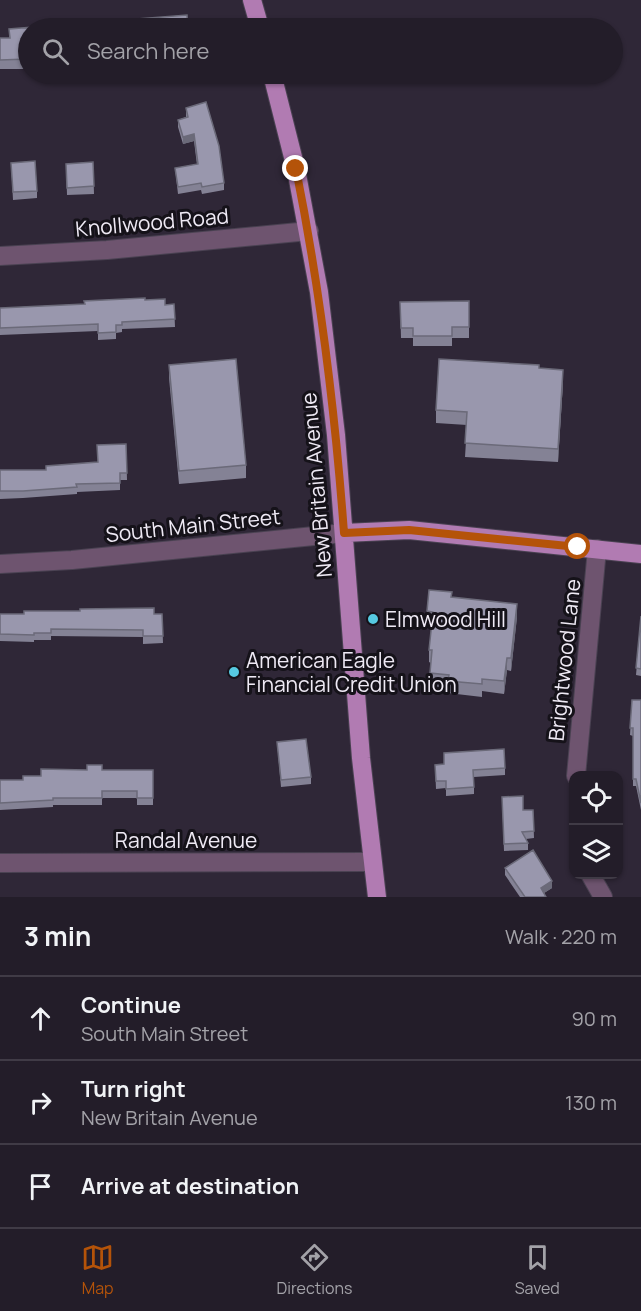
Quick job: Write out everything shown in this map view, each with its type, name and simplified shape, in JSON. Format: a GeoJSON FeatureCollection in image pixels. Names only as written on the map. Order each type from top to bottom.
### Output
{"type":"FeatureCollection","features":[{"type":"Feature","properties":{"kind":"main road"},"geometry":{"type":"LineString","coordinates":[[252,0],[257,18]]}},
{"type":"Feature","properties":{"kind":"main road","name":"New Britain Avenue"},"geometry":{"type":"LineString","coordinates":[[275,84],[309,231],[328,365],[344,533],[361,758],[377,897]]}},
{"type":"Feature","properties":{"kind":"main road","name":"South Main Street"},"geometry":{"type":"LineString","coordinates":[[344,533],[409,530],[641,554]]}},
{"type":"Feature","properties":{"kind":"street","name":"Knollwood Road"},"geometry":{"type":"LineString","coordinates":[[0,256],[119,249],[309,231]]}},
{"type":"Feature","properties":{"kind":"street","name":"South Main Street"},"geometry":{"type":"LineString","coordinates":[[0,564],[72,560],[344,533]]}},
{"type":"Feature","properties":{"kind":"street","name":"Brightwood Lane"},"geometry":{"type":"LineString","coordinates":[[576,771],[597,549]]}},
{"type":"Feature","properties":{"kind":"street","name":"Randal Avenue"},"geometry":{"type":"LineString","coordinates":[[0,863],[372,862]]}},
{"type":"Feature","properties":{"kind":"street"},"geometry":{"type":"LineString","coordinates":[[593,879],[603,897]]}},
{"type":"Feature","properties":{"kind":"building"},"geometry":{"type":"Polygon","coordinates":[[[187,15],[187,18],[149,18],[187,15]]]}},
{"type":"Feature","properties":{"kind":"building"},"geometry":{"type":"Polygon","coordinates":[[[18,28],[18,59],[0,60],[0,38],[10,38],[9,29],[18,28]]]}},
{"type":"Feature","properties":{"kind":"building"},"geometry":{"type":"Polygon","coordinates":[[[206,102],[219,146],[224,183],[202,187],[201,183],[178,187],[175,168],[198,164],[194,134],[183,137],[178,120],[188,117],[186,108],[206,102]]]}},
{"type":"Feature","properties":{"kind":"building"},"geometry":{"type":"Polygon","coordinates":[[[35,161],[37,191],[13,192],[11,163],[35,161]]]}},
{"type":"Feature","properties":{"kind":"building"},"geometry":{"type":"Polygon","coordinates":[[[93,162],[94,186],[67,188],[66,164],[93,162]]]}},
{"type":"Feature","properties":{"kind":"building"},"geometry":{"type":"Polygon","coordinates":[[[145,298],[145,300],[165,299],[165,305],[174,304],[175,319],[122,322],[122,325],[116,325],[116,332],[98,333],[98,324],[0,328],[0,308],[85,304],[84,301],[145,298]]]}},
{"type":"Feature","properties":{"kind":"building"},"geometry":{"type":"Polygon","coordinates":[[[469,301],[469,327],[452,327],[452,336],[413,336],[413,328],[401,328],[400,302],[469,301]]]}},
{"type":"Feature","properties":{"kind":"building"},"geometry":{"type":"Polygon","coordinates":[[[236,359],[246,465],[179,471],[169,365],[236,359]]]}},
{"type":"Feature","properties":{"kind":"building"},"geometry":{"type":"Polygon","coordinates":[[[439,359],[539,365],[539,368],[563,370],[558,449],[465,443],[467,412],[436,410],[439,359]]]}},
{"type":"Feature","properties":{"kind":"building"},"geometry":{"type":"Polygon","coordinates":[[[126,444],[127,473],[120,473],[120,483],[76,484],[77,487],[0,491],[0,470],[46,470],[46,466],[98,462],[97,445],[126,444]]]}},
{"type":"Feature","properties":{"kind":"building"},"geometry":{"type":"Polygon","coordinates":[[[429,590],[452,592],[451,597],[517,604],[511,658],[507,658],[504,681],[482,679],[482,684],[448,681],[449,675],[430,673],[432,650],[429,650],[433,612],[427,611],[429,590]]]}},
{"type":"Feature","properties":{"kind":"building"},"geometry":{"type":"Polygon","coordinates":[[[154,608],[154,614],[162,614],[163,636],[143,636],[143,630],[51,629],[51,633],[34,633],[34,635],[0,634],[0,614],[24,614],[24,611],[154,608]]]}},
{"type":"Feature","properties":{"kind":"building"},"geometry":{"type":"Polygon","coordinates":[[[641,616],[641,669],[636,668],[641,616]]]}},
{"type":"Feature","properties":{"kind":"building"},"geometry":{"type":"Polygon","coordinates":[[[632,700],[641,700],[641,803],[636,779],[633,779],[633,728],[630,728],[632,700]]]}},
{"type":"Feature","properties":{"kind":"building"},"geometry":{"type":"Polygon","coordinates":[[[306,739],[311,777],[281,780],[277,742],[306,739]]]}},
{"type":"Feature","properties":{"kind":"building"},"geometry":{"type":"Polygon","coordinates":[[[504,749],[505,768],[473,770],[474,787],[446,789],[446,781],[436,781],[435,765],[444,764],[444,753],[504,749]]]}},
{"type":"Feature","properties":{"kind":"building"},"geometry":{"type":"Polygon","coordinates":[[[87,765],[102,765],[102,770],[153,770],[153,798],[137,798],[137,791],[102,791],[102,798],[53,798],[53,800],[0,803],[0,780],[23,780],[23,776],[41,776],[41,769],[87,770],[87,765]]]}},
{"type":"Feature","properties":{"kind":"building"},"geometry":{"type":"Polygon","coordinates":[[[523,796],[523,810],[533,810],[534,831],[522,832],[528,843],[504,844],[502,797],[523,796]]]}},
{"type":"Feature","properties":{"kind":"building"},"geometry":{"type":"Polygon","coordinates":[[[533,850],[552,881],[541,888],[546,897],[525,897],[505,868],[533,850]]]}},
{"type":"Feature","properties":{"kind":"place","name":"Elmwood Hill"},"geometry":{"type":"Point","coordinates":[373,619]}},
{"type":"Feature","properties":{"kind":"place","name":"American Eagle Financial Credit Union"},"geometry":{"type":"Point","coordinates":[234,672]}},
{"type":"Feature","properties":{"kind":"route"},"geometry":{"type":"LineString","coordinates":[[296,169],[319,292],[336,435],[344,533],[409,530],[578,547]]}}]}
